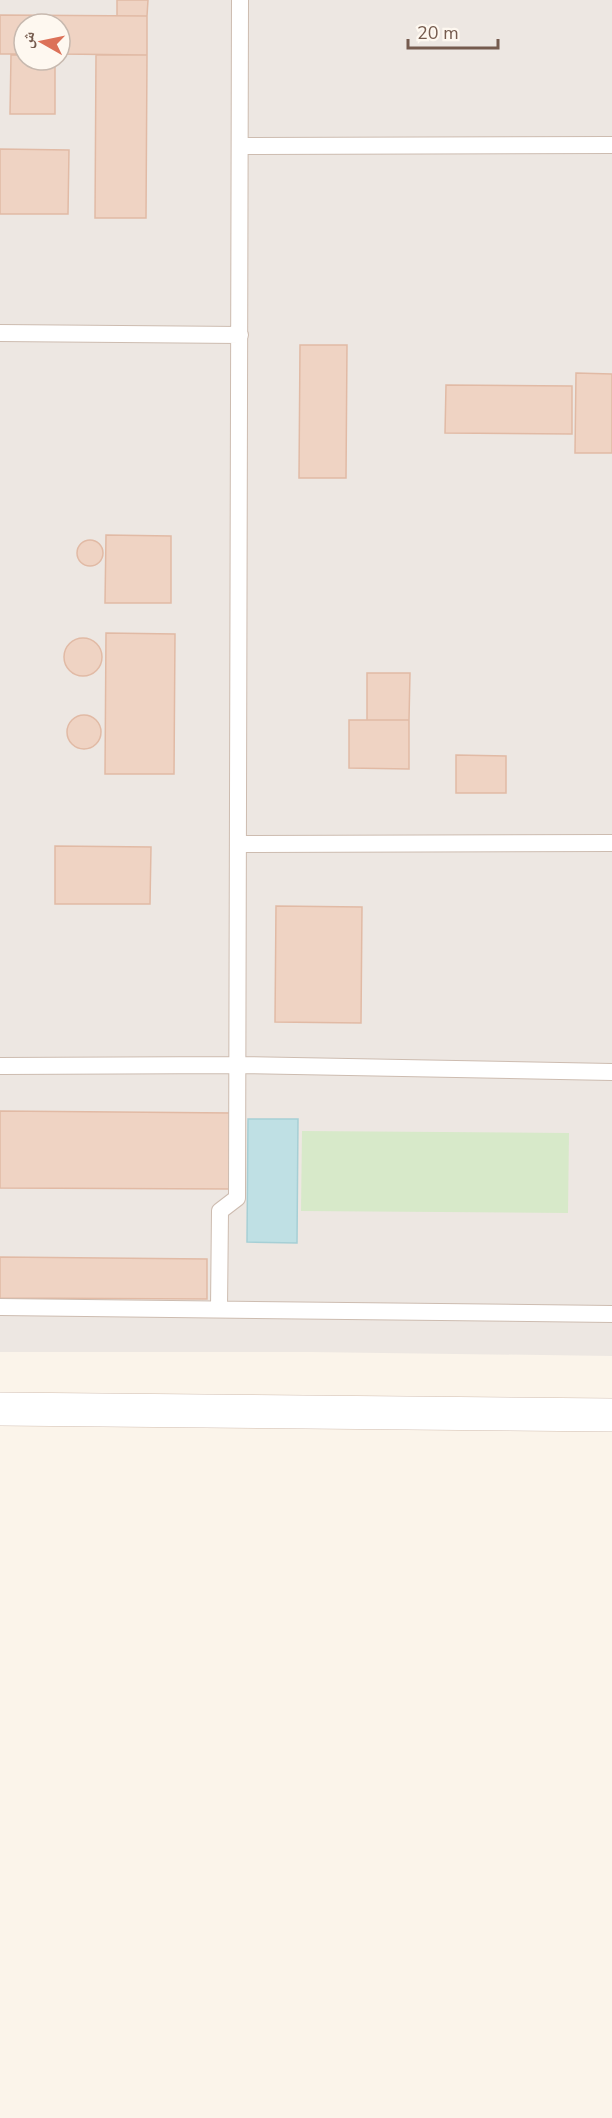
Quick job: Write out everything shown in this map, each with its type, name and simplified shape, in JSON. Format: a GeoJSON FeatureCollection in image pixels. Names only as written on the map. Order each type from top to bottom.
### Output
{"type":"FeatureCollection","features":[{"type":"Feature","properties":{"kind":"street"},"geometry":{"type":"LineString","coordinates":[[0,1409],[612,1415]]}},
{"type":"Feature","properties":{"kind":"lane"},"geometry":{"type":"LineString","coordinates":[[219,1309],[220,1211],[237,1198],[240,0]]}},
{"type":"Feature","properties":{"kind":"lane"},"geometry":{"type":"LineString","coordinates":[[240,146],[612,145]]}},
{"type":"Feature","properties":{"kind":"lane"},"geometry":{"type":"LineString","coordinates":[[0,333],[240,335]]}},
{"type":"Feature","properties":{"kind":"lane"},"geometry":{"type":"LineString","coordinates":[[239,844],[612,843]]}},
{"type":"Feature","properties":{"kind":"lane"},"geometry":{"type":"LineString","coordinates":[[0,1066],[238,1065],[612,1072]]}},
{"type":"Feature","properties":{"kind":"lane"},"geometry":{"type":"LineString","coordinates":[[0,1306],[612,1314]]}},
{"type":"Feature","properties":{"kind":"shaded area"},"geometry":{"type":"Polygon","coordinates":[[[0,0],[612,0],[612,1356],[310,1352],[0,1352],[0,0]]]}},
{"type":"Feature","properties":{"kind":"green space"},"geometry":{"type":"Polygon","coordinates":[[[302,1131],[569,1133],[568,1213],[301,1211],[302,1131]]]}},
{"type":"Feature","properties":{"kind":"water"},"geometry":{"type":"Polygon","coordinates":[[[248,1119],[298,1119],[297,1243],[247,1242],[248,1119]]]}},
{"type":"Feature","properties":{"kind":"building"},"geometry":{"type":"Polygon","coordinates":[[[117,0],[148,0],[147,16],[117,16],[117,0]]]}},
{"type":"Feature","properties":{"kind":"building"},"geometry":{"type":"Polygon","coordinates":[[[0,15],[12,15],[12,54],[0,54],[0,15]]]}},
{"type":"Feature","properties":{"kind":"building"},"geometry":{"type":"Polygon","coordinates":[[[72,15],[147,16],[147,55],[72,54],[72,15]]]}},
{"type":"Feature","properties":{"kind":"building"},"geometry":{"type":"Polygon","coordinates":[[[11,55],[12,72],[55,72],[55,114],[10,114],[11,55]]]}},
{"type":"Feature","properties":{"kind":"building"},"geometry":{"type":"Polygon","coordinates":[[[96,55],[147,55],[146,218],[95,218],[96,55]]]}},
{"type":"Feature","properties":{"kind":"building"},"geometry":{"type":"Polygon","coordinates":[[[0,149],[69,150],[68,214],[0,214],[0,149]]]}},
{"type":"Feature","properties":{"kind":"building"},"geometry":{"type":"Polygon","coordinates":[[[300,345],[347,345],[346,478],[299,478],[300,345]]]}},
{"type":"Feature","properties":{"kind":"building"},"geometry":{"type":"Polygon","coordinates":[[[576,373],[612,374],[612,453],[575,453],[576,373]]]}},
{"type":"Feature","properties":{"kind":"building"},"geometry":{"type":"Polygon","coordinates":[[[446,385],[572,386],[572,434],[445,433],[446,385]]]}},
{"type":"Feature","properties":{"kind":"building"},"geometry":{"type":"Polygon","coordinates":[[[106,535],[171,536],[171,603],[105,603],[106,535]]]}},
{"type":"Feature","properties":{"kind":"building"},"geometry":{"type":"Polygon","coordinates":[[[90,540],[99,544],[103,553],[99,562],[90,566],[81,562],[77,553],[81,544],[90,540]]]}},
{"type":"Feature","properties":{"kind":"building"},"geometry":{"type":"Polygon","coordinates":[[[106,633],[175,634],[174,774],[105,774],[106,633]]]}},
{"type":"Feature","properties":{"kind":"building"},"geometry":{"type":"Polygon","coordinates":[[[83,638],[96,644],[102,657],[96,670],[83,676],[70,670],[64,657],[70,644],[83,638]]]}},
{"type":"Feature","properties":{"kind":"building"},"geometry":{"type":"Polygon","coordinates":[[[367,673],[410,673],[409,720],[367,720],[367,673]]]}},
{"type":"Feature","properties":{"kind":"building"},"geometry":{"type":"Polygon","coordinates":[[[84,715],[96,720],[101,732],[96,744],[84,749],[72,744],[67,732],[72,720],[84,715]]]}},
{"type":"Feature","properties":{"kind":"building"},"geometry":{"type":"Polygon","coordinates":[[[349,720],[409,720],[409,769],[349,768],[349,720]]]}},
{"type":"Feature","properties":{"kind":"building"},"geometry":{"type":"Polygon","coordinates":[[[456,755],[506,756],[506,793],[456,793],[456,755]]]}},
{"type":"Feature","properties":{"kind":"building"},"geometry":{"type":"Polygon","coordinates":[[[55,846],[151,847],[150,904],[55,904],[55,846]]]}},
{"type":"Feature","properties":{"kind":"building"},"geometry":{"type":"Polygon","coordinates":[[[276,906],[362,907],[361,1023],[275,1022],[276,906]]]}},
{"type":"Feature","properties":{"kind":"building"},"geometry":{"type":"Polygon","coordinates":[[[0,1111],[232,1113],[232,1189],[0,1188],[0,1111]]]}},
{"type":"Feature","properties":{"kind":"building"},"geometry":{"type":"Polygon","coordinates":[[[0,1257],[207,1259],[207,1299],[0,1298],[0,1257]]]}}]}
